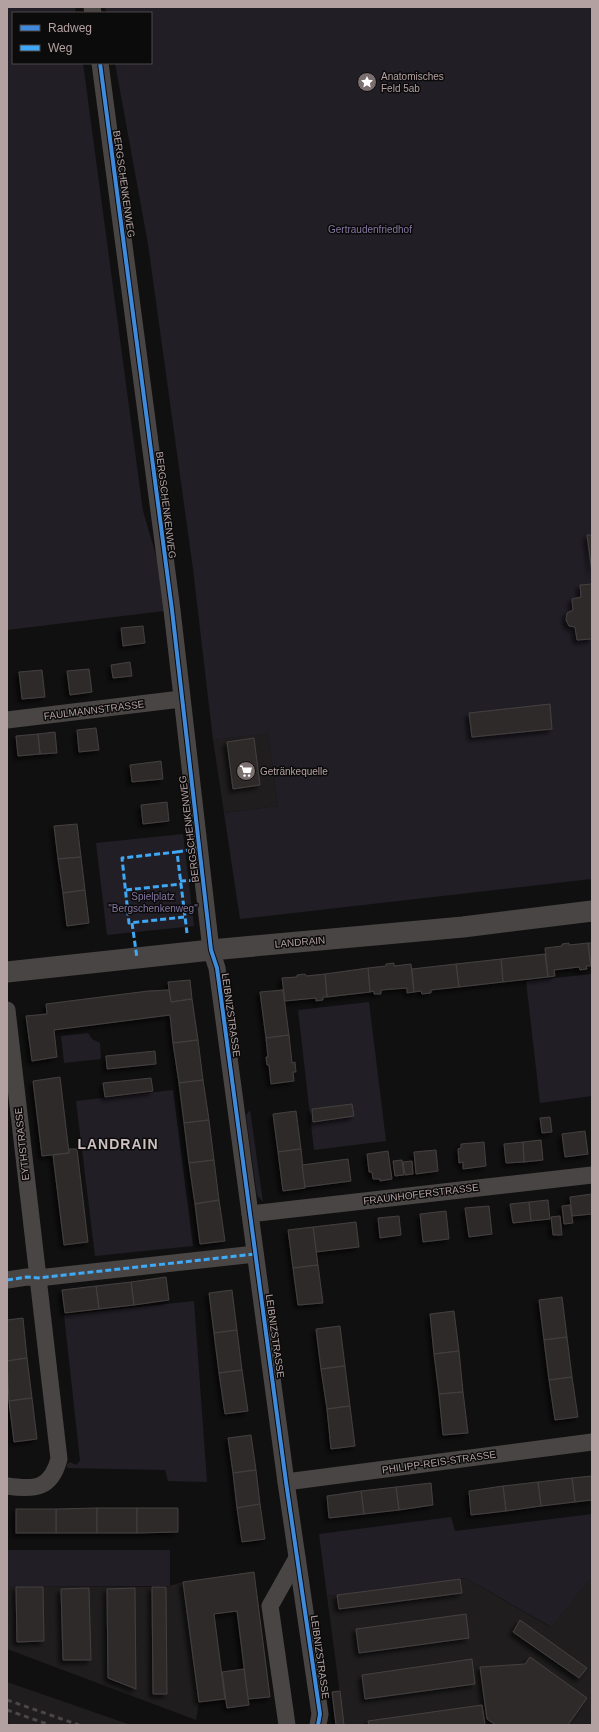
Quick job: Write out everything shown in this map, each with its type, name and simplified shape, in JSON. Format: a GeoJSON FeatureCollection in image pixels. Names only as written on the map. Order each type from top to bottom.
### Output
{"type":"FeatureCollection","features":[{"type":"Feature","properties":{"kind":"street","name":"BERGSCHENKENWEG"},"geometry":{"type":"LineString","coordinates":[[100,64],[172,610],[181,699],[211,950]]}},
{"type":"Feature","properties":{"kind":"street","name":"FAULMANNSTRASSE"},"geometry":{"type":"LineString","coordinates":[[7,720],[181,699]]}},
{"type":"Feature","properties":{"kind":"street","name":"LANDRAIN"},"geometry":{"type":"LineString","coordinates":[[7,972],[211,950],[463,927],[592,911]]}},
{"type":"Feature","properties":{"kind":"street","name":"LEIBNIZSTRASSE"},"geometry":{"type":"LineString","coordinates":[[211,950],[216,968],[286,1482],[320,1714],[318,1725]]}},
{"type":"Feature","properties":{"kind":"street","name":"EYTHSTRASSE"},"geometry":{"type":"LineString","coordinates":[[7,1010],[59,1459],[55,1474],[40,1486],[21,1488],[7,1486]]}},
{"type":"Feature","properties":{"kind":"street","name":"FRAUNHOFERSTRASSE"},"geometry":{"type":"LineString","coordinates":[[250,1214],[592,1175]]}},
{"type":"Feature","properties":{"kind":"street"},"geometry":{"type":"LineString","coordinates":[[7,1280],[26,1277],[38,1278],[255,1254]]}},
{"type":"Feature","properties":{"kind":"street","name":"PHILIPP-REIS-STRASSE"},"geometry":{"type":"LineString","coordinates":[[286,1482],[592,1442]]}},
{"type":"Feature","properties":{"kind":"street"},"geometry":{"type":"LineString","coordinates":[[287,1725],[270,1606],[297,1558]]}},
{"type":"Feature","properties":{"kind":"shaded area"},"geometry":{"type":"Polygon","coordinates":[[[268,732],[278,806],[224,813],[213,740],[268,732]]]}},
{"type":"Feature","properties":{"kind":"shaded area"},"geometry":{"type":"Polygon","coordinates":[[[592,1577],[592,1725],[344,1725],[327,1596],[466,1578],[550,1627],[592,1577]]]}},
{"type":"Feature","properties":{"kind":"shaded area"},"geometry":{"type":"Polygon","coordinates":[[[183,1582],[199,1702],[196,1720],[7,1649],[7,1587],[166,1587],[183,1582]]]}},
{"type":"Feature","properties":{"kind":"shaded area"},"geometry":{"type":"Polygon","coordinates":[[[7,1682],[131,1725],[13,1725],[7,1723],[7,1682]]]}},
{"type":"Feature","properties":{"kind":"green space"},"geometry":{"type":"Polygon","coordinates":[[[7,7],[75,7],[76,12],[12,12],[12,64],[83,64],[143,511],[172,610],[7,630],[7,7]]]}},
{"type":"Feature","properties":{"kind":"green space","name":"Gertraudenfriedhof"},"geometry":{"type":"Polygon","coordinates":[[[105,7],[592,7],[592,879],[240,919],[224,813],[278,806],[268,733],[213,740],[193,569],[148,244],[115,64],[152,64],[152,12],[106,12],[105,7]]]}},
{"type":"Feature","properties":{"kind":"green space","name":"Spielplatz \"Bergschenkenweg\""},"geometry":{"type":"Polygon","coordinates":[[[183,834],[194,926],[107,935],[96,843],[183,834]]]}},
{"type":"Feature","properties":{"kind":"green space"},"geometry":{"type":"Polygon","coordinates":[[[592,974],[592,1096],[540,1103],[526,981],[592,974]]]}},
{"type":"Feature","properties":{"kind":"green space"},"geometry":{"type":"Polygon","coordinates":[[[369,1002],[386,1141],[314,1150],[298,1010],[369,1002]]]}},
{"type":"Feature","properties":{"kind":"green space"},"geometry":{"type":"Polygon","coordinates":[[[88,1033],[92,1039],[100,1043],[101,1059],[64,1063],[61,1036],[88,1033]]]}},
{"type":"Feature","properties":{"kind":"green space"},"geometry":{"type":"Polygon","coordinates":[[[173,1090],[193,1246],[95,1256],[76,1101],[173,1090]]]}},
{"type":"Feature","properties":{"kind":"green space"},"geometry":{"type":"Polygon","coordinates":[[[250,1110],[263,1202],[257,1195],[246,1115],[250,1110]]]}},
{"type":"Feature","properties":{"kind":"green space"},"geometry":{"type":"Polygon","coordinates":[[[194,1301],[207,1482],[168,1481],[165,1470],[67,1468],[67,1464],[70,1462],[76,1465],[80,1461],[64,1315],[194,1301]]]}},
{"type":"Feature","properties":{"kind":"green space"},"geometry":{"type":"Polygon","coordinates":[[[592,1514],[592,1577],[551,1627],[466,1578],[327,1596],[319,1534],[451,1517],[455,1531],[592,1514]]]}},
{"type":"Feature","properties":{"kind":"green space"},"geometry":{"type":"Polygon","coordinates":[[[7,1550],[170,1550],[170,1586],[7,1587],[7,1550]]]}},
{"type":"Feature","properties":{"kind":"building"},"geometry":{"type":"Polygon","coordinates":[[[587,535],[592,535],[592,572],[587,535]]]}},
{"type":"Feature","properties":{"kind":"building"},"geometry":{"type":"Polygon","coordinates":[[[592,584],[592,639],[577,640],[575,627],[569,626],[566,620],[567,613],[573,610],[572,599],[581,597],[580,585],[592,584]]]}},
{"type":"Feature","properties":{"kind":"building"},"geometry":{"type":"Polygon","coordinates":[[[143,626],[145,643],[123,646],[121,628],[143,626]]]}},
{"type":"Feature","properties":{"kind":"building"},"geometry":{"type":"Polygon","coordinates":[[[130,662],[132,676],[113,678],[111,665],[130,662]]]}},
{"type":"Feature","properties":{"kind":"building"},"geometry":{"type":"Polygon","coordinates":[[[89,669],[92,692],[70,695],[67,671],[89,669]]]}},
{"type":"Feature","properties":{"kind":"building"},"geometry":{"type":"Polygon","coordinates":[[[42,670],[45,697],[22,699],[19,672],[42,670]]]}},
{"type":"Feature","properties":{"kind":"building"},"geometry":{"type":"Polygon","coordinates":[[[550,704],[552,729],[472,737],[469,713],[550,704]]]}},
{"type":"Feature","properties":{"kind":"building"},"geometry":{"type":"Polygon","coordinates":[[[96,728],[99,750],[79,752],[77,730],[96,728]]]}},
{"type":"Feature","properties":{"kind":"building"},"geometry":{"type":"Polygon","coordinates":[[[55,732],[57,753],[40,754],[38,734],[55,732]]]}},
{"type":"Feature","properties":{"kind":"building"},"geometry":{"type":"Polygon","coordinates":[[[38,734],[40,754],[18,756],[16,736],[38,734]]]}},
{"type":"Feature","properties":{"kind":"building"},"geometry":{"type":"Polygon","coordinates":[[[254,738],[260,785],[233,789],[227,742],[254,738]]]}},
{"type":"Feature","properties":{"kind":"building"},"geometry":{"type":"Polygon","coordinates":[[[161,761],[163,779],[132,782],[130,765],[161,761]]]}},
{"type":"Feature","properties":{"kind":"building"},"geometry":{"type":"Polygon","coordinates":[[[167,802],[169,821],[143,824],[141,805],[167,802]]]}},
{"type":"Feature","properties":{"kind":"building"},"geometry":{"type":"Polygon","coordinates":[[[77,824],[81,857],[58,859],[54,826],[77,824]]]}},
{"type":"Feature","properties":{"kind":"building"},"geometry":{"type":"Polygon","coordinates":[[[81,857],[85,890],[63,893],[58,859],[81,857]]]}},
{"type":"Feature","properties":{"kind":"building"},"geometry":{"type":"Polygon","coordinates":[[[85,890],[89,923],[67,926],[63,893],[85,890]]]}},
{"type":"Feature","properties":{"kind":"building"},"geometry":{"type":"Polygon","coordinates":[[[569,943],[569,945],[588,943],[591,966],[586,966],[587,969],[580,970],[579,967],[554,970],[555,976],[548,977],[545,948],[562,946],[562,944],[569,943]]]}},
{"type":"Feature","properties":{"kind":"building"},"geometry":{"type":"Polygon","coordinates":[[[588,943],[592,943],[592,966],[591,966],[588,943]]]}},
{"type":"Feature","properties":{"kind":"building"},"geometry":{"type":"Polygon","coordinates":[[[545,954],[548,977],[503,982],[501,959],[545,954]]]}},
{"type":"Feature","properties":{"kind":"building"},"geometry":{"type":"Polygon","coordinates":[[[501,959],[503,982],[459,987],[456,964],[501,959]]]}},
{"type":"Feature","properties":{"kind":"building"},"geometry":{"type":"Polygon","coordinates":[[[394,963],[394,966],[411,964],[414,992],[407,993],[407,988],[381,990],[381,994],[374,994],[374,991],[370,992],[368,968],[386,966],[386,964],[394,963]]]}},
{"type":"Feature","properties":{"kind":"building"},"geometry":{"type":"Polygon","coordinates":[[[456,964],[459,987],[431,990],[431,993],[422,994],[421,991],[414,992],[412,969],[456,964]]]}},
{"type":"Feature","properties":{"kind":"building"},"geometry":{"type":"Polygon","coordinates":[[[368,968],[370,992],[327,997],[325,974],[368,968]]]}},
{"type":"Feature","properties":{"kind":"building"},"geometry":{"type":"Polygon","coordinates":[[[305,974],[306,976],[325,974],[327,997],[323,997],[323,1000],[316,1001],[316,998],[285,1001],[282,978],[297,977],[297,975],[305,974]]]}},
{"type":"Feature","properties":{"kind":"building"},"geometry":{"type":"Polygon","coordinates":[[[190,980],[192,999],[171,1002],[168,982],[190,980]]]}},
{"type":"Feature","properties":{"kind":"building"},"geometry":{"type":"Polygon","coordinates":[[[169,990],[171,1002],[192,999],[198,1040],[173,1043],[170,1015],[54,1030],[57,1057],[32,1061],[26,1016],[47,1014],[46,1004],[148,991],[169,990]]]}},
{"type":"Feature","properties":{"kind":"building"},"geometry":{"type":"Polygon","coordinates":[[[283,990],[289,1035],[266,1038],[260,992],[283,990]]]}},
{"type":"Feature","properties":{"kind":"building"},"geometry":{"type":"Polygon","coordinates":[[[289,1035],[292,1063],[295,1062],[296,1072],[293,1072],[294,1081],[271,1084],[269,1065],[267,1065],[266,1057],[268,1057],[266,1038],[289,1035]]]}},
{"type":"Feature","properties":{"kind":"building"},"geometry":{"type":"Polygon","coordinates":[[[198,1040],[203,1080],[179,1083],[173,1043],[198,1040]]]}},
{"type":"Feature","properties":{"kind":"building"},"geometry":{"type":"Polygon","coordinates":[[[155,1051],[156,1064],[107,1069],[106,1056],[155,1051]]]}},
{"type":"Feature","properties":{"kind":"building"},"geometry":{"type":"Polygon","coordinates":[[[60,1077],[69,1153],[42,1156],[33,1081],[60,1077]]]}},
{"type":"Feature","properties":{"kind":"building"},"geometry":{"type":"Polygon","coordinates":[[[151,1078],[153,1091],[105,1097],[103,1083],[151,1078]]]}},
{"type":"Feature","properties":{"kind":"building"},"geometry":{"type":"Polygon","coordinates":[[[203,1080],[209,1120],[184,1123],[179,1083],[203,1080]]]}},
{"type":"Feature","properties":{"kind":"building"},"geometry":{"type":"Polygon","coordinates":[[[352,1104],[354,1116],[313,1122],[312,1109],[352,1104]]]}},
{"type":"Feature","properties":{"kind":"building"},"geometry":{"type":"Polygon","coordinates":[[[296,1111],[301,1149],[278,1152],[273,1114],[296,1111]]]}},
{"type":"Feature","properties":{"kind":"building"},"geometry":{"type":"Polygon","coordinates":[[[550,1117],[552,1132],[542,1133],[540,1118],[550,1117]]]}},
{"type":"Feature","properties":{"kind":"building"},"geometry":{"type":"Polygon","coordinates":[[[209,1120],[214,1160],[189,1163],[184,1123],[209,1120]]]}},
{"type":"Feature","properties":{"kind":"building"},"geometry":{"type":"Polygon","coordinates":[[[585,1131],[588,1154],[565,1157],[562,1134],[585,1131]]]}},
{"type":"Feature","properties":{"kind":"building"},"geometry":{"type":"Polygon","coordinates":[[[541,1140],[543,1160],[524,1162],[523,1142],[541,1140]]]}},
{"type":"Feature","properties":{"kind":"building"},"geometry":{"type":"Polygon","coordinates":[[[484,1142],[486,1166],[463,1169],[463,1162],[459,1163],[458,1149],[461,1148],[461,1144],[484,1142]]]}},
{"type":"Feature","properties":{"kind":"building"},"geometry":{"type":"Polygon","coordinates":[[[523,1142],[524,1162],[506,1163],[504,1144],[523,1142]]]}},
{"type":"Feature","properties":{"kind":"building"},"geometry":{"type":"Polygon","coordinates":[[[69,1149],[77,1149],[88,1242],[64,1245],[53,1155],[69,1153],[69,1149]]]}},
{"type":"Feature","properties":{"kind":"building"},"geometry":{"type":"Polygon","coordinates":[[[301,1149],[305,1188],[283,1191],[278,1152],[301,1149]]]}},
{"type":"Feature","properties":{"kind":"building"},"geometry":{"type":"Polygon","coordinates":[[[436,1150],[438,1171],[416,1174],[414,1152],[436,1150]]]}},
{"type":"Feature","properties":{"kind":"building"},"geometry":{"type":"Polygon","coordinates":[[[388,1151],[392,1179],[380,1181],[380,1179],[373,1179],[372,1172],[369,1172],[367,1154],[388,1151]]]}},
{"type":"Feature","properties":{"kind":"building"},"geometry":{"type":"Polygon","coordinates":[[[348,1159],[351,1181],[305,1187],[302,1165],[348,1159]]]}},
{"type":"Feature","properties":{"kind":"building"},"geometry":{"type":"Polygon","coordinates":[[[214,1160],[219,1200],[195,1204],[189,1163],[214,1160]]]}},
{"type":"Feature","properties":{"kind":"building"},"geometry":{"type":"Polygon","coordinates":[[[402,1160],[404,1175],[395,1176],[393,1161],[402,1160]]]}},
{"type":"Feature","properties":{"kind":"building"},"geometry":{"type":"Polygon","coordinates":[[[412,1161],[413,1174],[405,1175],[403,1162],[412,1161]]]}},
{"type":"Feature","properties":{"kind":"building"},"geometry":{"type":"Polygon","coordinates":[[[592,1194],[592,1214],[572,1216],[570,1197],[592,1194]]]}},
{"type":"Feature","properties":{"kind":"building"},"geometry":{"type":"Polygon","coordinates":[[[219,1200],[225,1241],[200,1244],[195,1204],[219,1200]]]}},
{"type":"Feature","properties":{"kind":"building"},"geometry":{"type":"Polygon","coordinates":[[[548,1200],[550,1219],[531,1221],[529,1202],[548,1200]]]}},
{"type":"Feature","properties":{"kind":"building"},"geometry":{"type":"Polygon","coordinates":[[[529,1202],[531,1221],[513,1223],[510,1204],[529,1202]]]}},
{"type":"Feature","properties":{"kind":"building"},"geometry":{"type":"Polygon","coordinates":[[[570,1205],[573,1223],[564,1224],[562,1206],[570,1205]]]}},
{"type":"Feature","properties":{"kind":"building"},"geometry":{"type":"Polygon","coordinates":[[[489,1206],[492,1234],[469,1237],[465,1208],[489,1206]]]}},
{"type":"Feature","properties":{"kind":"building"},"geometry":{"type":"Polygon","coordinates":[[[446,1211],[449,1239],[423,1242],[420,1214],[446,1211]]]}},
{"type":"Feature","properties":{"kind":"building"},"geometry":{"type":"Polygon","coordinates":[[[399,1216],[401,1235],[380,1238],[378,1218],[399,1216]]]}},
{"type":"Feature","properties":{"kind":"building"},"geometry":{"type":"Polygon","coordinates":[[[560,1216],[562,1235],[553,1235],[551,1217],[560,1216]]]}},
{"type":"Feature","properties":{"kind":"building"},"geometry":{"type":"Polygon","coordinates":[[[356,1222],[359,1247],[316,1252],[313,1227],[356,1222]]]}},
{"type":"Feature","properties":{"kind":"building"},"geometry":{"type":"Polygon","coordinates":[[[313,1227],[318,1265],[293,1268],[288,1230],[313,1227]]]}},
{"type":"Feature","properties":{"kind":"building"},"geometry":{"type":"Polygon","coordinates":[[[318,1265],[323,1303],[298,1305],[293,1268],[318,1265]]]}},
{"type":"Feature","properties":{"kind":"building"},"geometry":{"type":"Polygon","coordinates":[[[166,1277],[169,1300],[134,1305],[131,1282],[166,1277]]]}},
{"type":"Feature","properties":{"kind":"building"},"geometry":{"type":"Polygon","coordinates":[[[131,1282],[134,1305],[99,1309],[96,1286],[131,1282]]]}},
{"type":"Feature","properties":{"kind":"building"},"geometry":{"type":"Polygon","coordinates":[[[96,1286],[99,1309],[65,1313],[62,1290],[96,1286]]]}},
{"type":"Feature","properties":{"kind":"building"},"geometry":{"type":"Polygon","coordinates":[[[232,1290],[237,1330],[214,1333],[209,1293],[232,1290]]]}},
{"type":"Feature","properties":{"kind":"building"},"geometry":{"type":"Polygon","coordinates":[[[562,1297],[567,1337],[544,1340],[539,1300],[562,1297]]]}},
{"type":"Feature","properties":{"kind":"building"},"geometry":{"type":"Polygon","coordinates":[[[454,1311],[459,1351],[434,1354],[430,1314],[454,1311]]]}},
{"type":"Feature","properties":{"kind":"building"},"geometry":{"type":"Polygon","coordinates":[[[23,1318],[27,1358],[7,1361],[7,1320],[23,1318]]]}},
{"type":"Feature","properties":{"kind":"building"},"geometry":{"type":"Polygon","coordinates":[[[340,1326],[345,1366],[321,1369],[316,1329],[340,1326]]]}},
{"type":"Feature","properties":{"kind":"building"},"geometry":{"type":"Polygon","coordinates":[[[237,1330],[242,1370],[219,1373],[214,1333],[237,1330]]]}},
{"type":"Feature","properties":{"kind":"building"},"geometry":{"type":"Polygon","coordinates":[[[567,1337],[572,1377],[549,1380],[544,1340],[567,1337]]]}},
{"type":"Feature","properties":{"kind":"building"},"geometry":{"type":"Polygon","coordinates":[[[459,1351],[463,1392],[439,1394],[434,1354],[459,1351]]]}},
{"type":"Feature","properties":{"kind":"building"},"geometry":{"type":"Polygon","coordinates":[[[27,1358],[32,1398],[9,1401],[7,1361],[27,1358]]]}},
{"type":"Feature","properties":{"kind":"building"},"geometry":{"type":"Polygon","coordinates":[[[345,1366],[350,1406],[327,1409],[321,1369],[345,1366]]]}},
{"type":"Feature","properties":{"kind":"building"},"geometry":{"type":"Polygon","coordinates":[[[242,1370],[248,1411],[225,1414],[219,1373],[242,1370]]]}},
{"type":"Feature","properties":{"kind":"building"},"geometry":{"type":"Polygon","coordinates":[[[572,1377],[578,1417],[555,1420],[549,1380],[572,1377]]]}},
{"type":"Feature","properties":{"kind":"building"},"geometry":{"type":"Polygon","coordinates":[[[463,1392],[468,1433],[443,1435],[439,1394],[463,1392]]]}},
{"type":"Feature","properties":{"kind":"building"},"geometry":{"type":"Polygon","coordinates":[[[32,1398],[37,1439],[14,1442],[9,1401],[32,1398]]]}},
{"type":"Feature","properties":{"kind":"building"},"geometry":{"type":"Polygon","coordinates":[[[350,1406],[355,1446],[331,1449],[327,1409],[350,1406]]]}},
{"type":"Feature","properties":{"kind":"building"},"geometry":{"type":"Polygon","coordinates":[[[251,1435],[256,1470],[233,1473],[228,1438],[251,1435]]]}},
{"type":"Feature","properties":{"kind":"building"},"geometry":{"type":"Polygon","coordinates":[[[256,1470],[260,1504],[237,1508],[233,1473],[256,1470]]]}},
{"type":"Feature","properties":{"kind":"building"},"geometry":{"type":"Polygon","coordinates":[[[592,1476],[592,1500],[575,1502],[572,1478],[592,1476]]]}},
{"type":"Feature","properties":{"kind":"building"},"geometry":{"type":"Polygon","coordinates":[[[572,1478],[575,1502],[541,1506],[538,1482],[572,1478]]]}},
{"type":"Feature","properties":{"kind":"building"},"geometry":{"type":"Polygon","coordinates":[[[538,1482],[541,1506],[506,1511],[503,1486],[538,1482]]]}},
{"type":"Feature","properties":{"kind":"building"},"geometry":{"type":"Polygon","coordinates":[[[431,1483],[433,1505],[399,1510],[396,1487],[431,1483]]]}},
{"type":"Feature","properties":{"kind":"building"},"geometry":{"type":"Polygon","coordinates":[[[503,1486],[506,1511],[471,1515],[469,1491],[503,1486]]]}},
{"type":"Feature","properties":{"kind":"building"},"geometry":{"type":"Polygon","coordinates":[[[396,1487],[399,1510],[364,1514],[361,1491],[396,1487]]]}},
{"type":"Feature","properties":{"kind":"building"},"geometry":{"type":"Polygon","coordinates":[[[361,1491],[364,1514],[329,1518],[327,1496],[361,1491]]]}},
{"type":"Feature","properties":{"kind":"building"},"geometry":{"type":"Polygon","coordinates":[[[260,1504],[265,1539],[242,1542],[237,1508],[260,1504]]]}},
{"type":"Feature","properties":{"kind":"building"},"geometry":{"type":"Polygon","coordinates":[[[97,1508],[97,1533],[56,1533],[56,1509],[97,1508]]]}},
{"type":"Feature","properties":{"kind":"building"},"geometry":{"type":"Polygon","coordinates":[[[97,1508],[137,1508],[137,1533],[97,1533],[97,1508]]]}},
{"type":"Feature","properties":{"kind":"building"},"geometry":{"type":"Polygon","coordinates":[[[137,1508],[178,1508],[178,1532],[137,1533],[137,1508]]]}},
{"type":"Feature","properties":{"kind":"building"},"geometry":{"type":"Polygon","coordinates":[[[16,1509],[56,1509],[56,1533],[16,1533],[16,1509]]]}},
{"type":"Feature","properties":{"kind":"building"},"geometry":{"type":"Polygon","coordinates":[[[254,1572],[270,1697],[248,1699],[237,1611],[214,1614],[225,1699],[199,1702],[183,1582],[254,1572]]]}},
{"type":"Feature","properties":{"kind":"building"},"geometry":{"type":"Polygon","coordinates":[[[460,1579],[462,1593],[339,1609],[337,1595],[460,1579]]]}},
{"type":"Feature","properties":{"kind":"building"},"geometry":{"type":"Polygon","coordinates":[[[16,1587],[43,1587],[44,1641],[17,1642],[16,1587]]]}},
{"type":"Feature","properties":{"kind":"building"},"geometry":{"type":"Polygon","coordinates":[[[152,1587],[166,1587],[167,1694],[153,1694],[152,1587]]]}},
{"type":"Feature","properties":{"kind":"building"},"geometry":{"type":"Polygon","coordinates":[[[89,1588],[91,1660],[63,1660],[61,1589],[89,1588]]]}},
{"type":"Feature","properties":{"kind":"building"},"geometry":{"type":"Polygon","coordinates":[[[135,1588],[136,1689],[108,1678],[107,1589],[135,1588]]]}},
{"type":"Feature","properties":{"kind":"building"},"geometry":{"type":"Polygon","coordinates":[[[466,1614],[469,1638],[359,1653],[356,1629],[466,1614]]]}},
{"type":"Feature","properties":{"kind":"building"},"geometry":{"type":"Polygon","coordinates":[[[520,1620],[587,1668],[579,1678],[513,1632],[520,1620]]]}},
{"type":"Feature","properties":{"kind":"building"},"geometry":{"type":"Polygon","coordinates":[[[530,1657],[587,1698],[568,1725],[496,1725],[487,1719],[480,1667],[525,1664],[530,1657]]]}},
{"type":"Feature","properties":{"kind":"building"},"geometry":{"type":"Polygon","coordinates":[[[472,1659],[475,1684],[365,1699],[362,1675],[472,1659]]]}},
{"type":"Feature","properties":{"kind":"building"},"geometry":{"type":"Polygon","coordinates":[[[244,1669],[249,1705],[227,1708],[222,1672],[244,1669]]]}},
{"type":"Feature","properties":{"kind":"building"},"geometry":{"type":"Polygon","coordinates":[[[340,1691],[344,1725],[336,1725],[332,1692],[340,1691]]]}},
{"type":"Feature","properties":{"kind":"building"},"geometry":{"type":"Polygon","coordinates":[[[482,1705],[485,1725],[369,1725],[368,1721],[482,1705]]]}},
{"type":"Feature","properties":{"kind":"railway"},"geometry":{"type":"LineString","coordinates":[[7,1700],[79,1725]]}},
{"type":"Feature","properties":{"kind":"railway"},"geometry":{"type":"LineString","coordinates":[[7,1710],[50,1725]]}},
{"type":"Feature","properties":{"kind":"marked path"},"geometry":{"type":"LineString","coordinates":[[177,852],[200,848]]}},
{"type":"Feature","properties":{"kind":"marked path"},"geometry":{"type":"LineString","coordinates":[[184,917],[129,923],[122,858],[177,852],[187,933]]}},
{"type":"Feature","properties":{"kind":"marked path"},"geometry":{"type":"LineString","coordinates":[[180,881],[204,880]]}},
{"type":"Feature","properties":{"kind":"marked path"},"geometry":{"type":"LineString","coordinates":[[126,890],[181,884]]}},
{"type":"Feature","properties":{"kind":"marked path"},"geometry":{"type":"LineString","coordinates":[[132,923],[137,958]]}},
{"type":"Feature","properties":{"kind":"marked path"},"geometry":{"type":"LineString","coordinates":[[7,1280],[27,1277],[38,1278],[255,1254]]}},
{"type":"Feature","properties":{"kind":"cycle path"},"geometry":{"type":"LineString","coordinates":[[100,64],[172,610],[211,950],[217,968],[286,1482],[320,1714],[318,1725]]}},
{"type":"Feature","properties":{"kind":"place","name":"Anatomisches Feld 5ab"},"geometry":{"type":"Point","coordinates":[367,82]}},
{"type":"Feature","properties":{"kind":"place","name":"Getränkequelle"},"geometry":{"type":"Point","coordinates":[246,771]}},
{"type":"Feature","properties":{"kind":"district","name":"LANDRAIN"},"geometry":{"type":"Point","coordinates":[118,1144]}}]}
